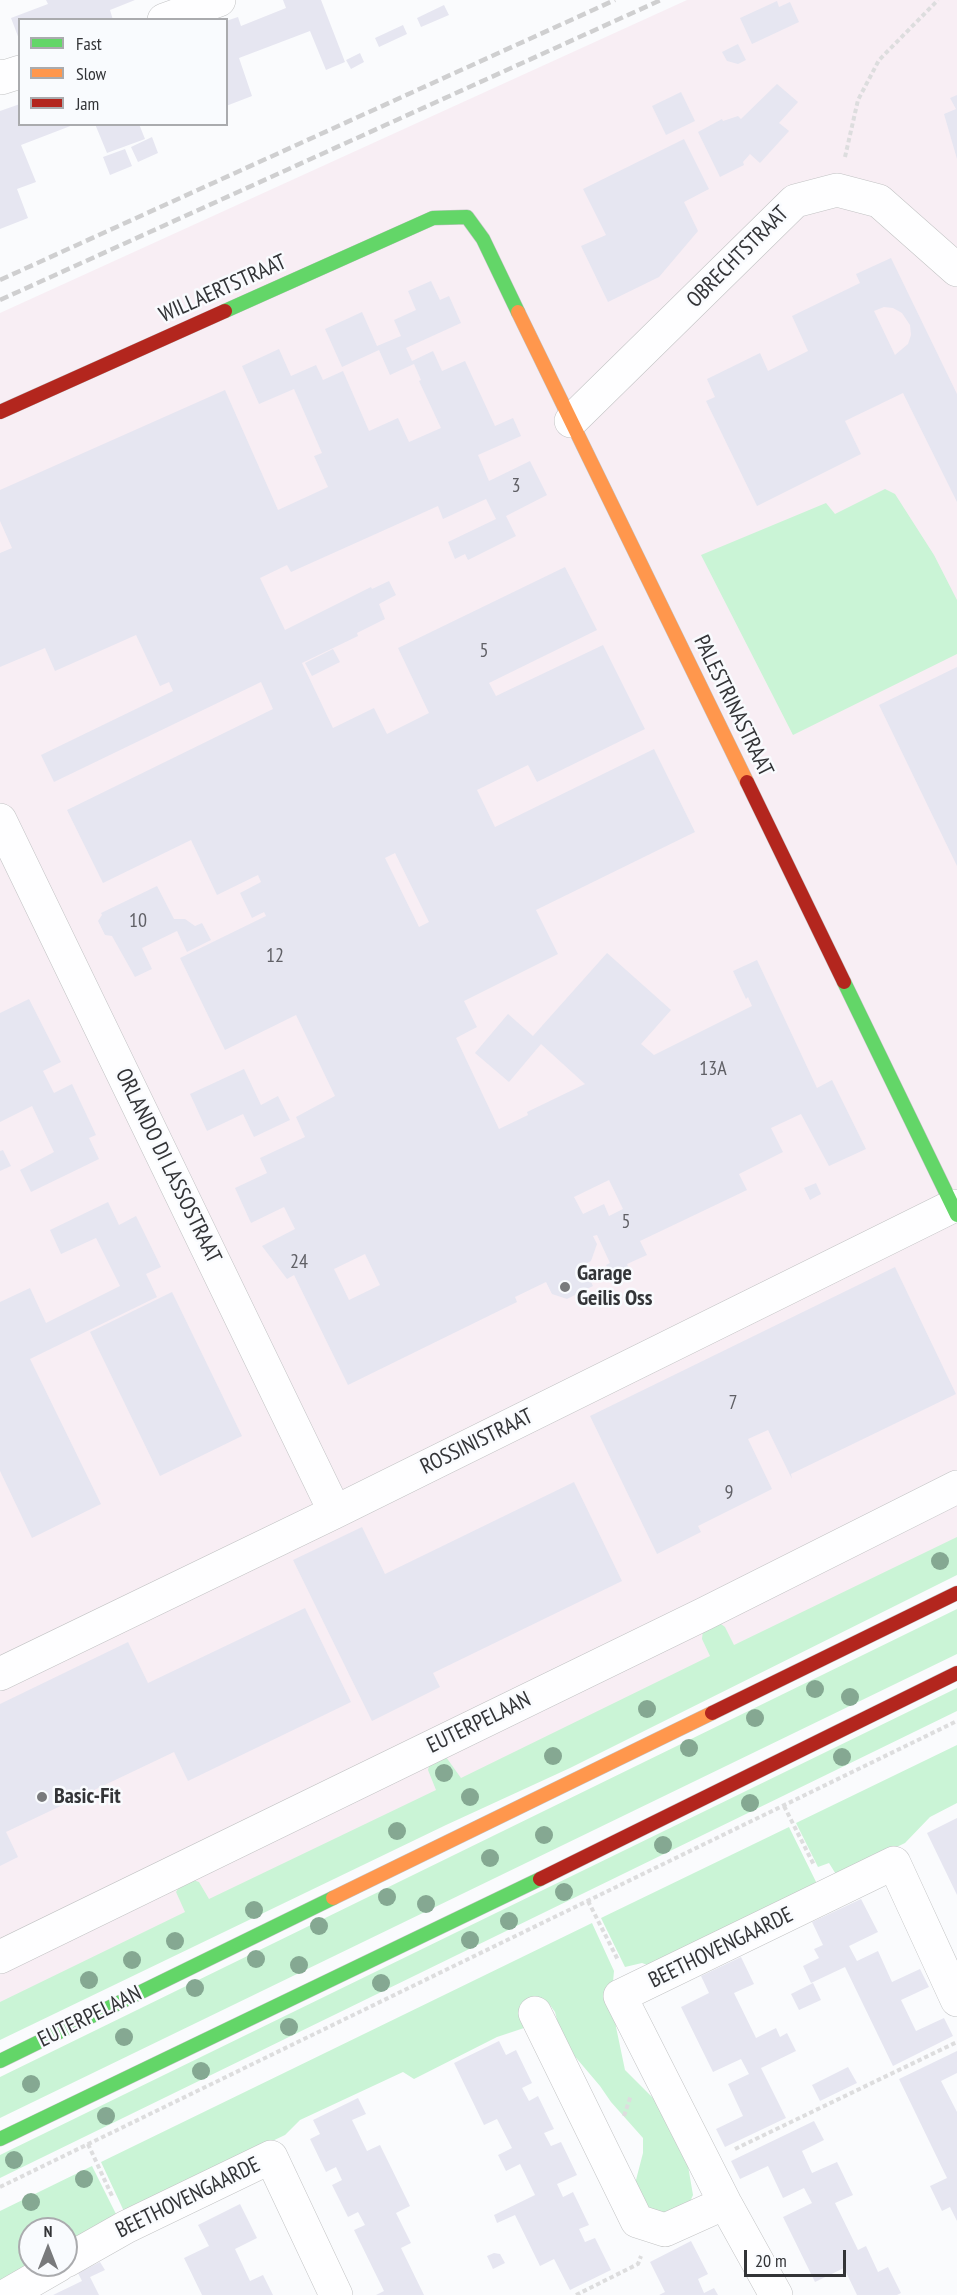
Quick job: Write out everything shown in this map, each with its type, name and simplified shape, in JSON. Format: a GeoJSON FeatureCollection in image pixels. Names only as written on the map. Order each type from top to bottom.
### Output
{"type":"FeatureCollection","features":[{"type":"Feature","properties":{"kind":"street"},"geometry":{"type":"LineString","coordinates":[[170,18],[219,0]]}},
{"type":"Feature","properties":{"kind":"street"},"geometry":{"type":"LineString","coordinates":[[0,76],[1,78],[18,73]]}},
{"type":"Feature","properties":{"kind":"street","name":"OBRECHTSTRAAT"},"geometry":{"type":"LineString","coordinates":[[571,422],[795,201],[837,190],[879,201],[957,270]]}},
{"type":"Feature","properties":{"kind":"street","name":"PALESTRINASTRAAT"},"geometry":{"type":"LineString","coordinates":[[466,217],[483,239],[955,1210]]}},
{"type":"Feature","properties":{"kind":"street","name":"WILLAERTSTRAAT"},"geometry":{"type":"LineString","coordinates":[[0,412],[433,218],[466,217]]}},
{"type":"Feature","properties":{"kind":"street","name":"ORLANDO DI LASSOSTRAAT"},"geometry":{"type":"LineString","coordinates":[[0,820],[335,1512]]}},
{"type":"Feature","properties":{"kind":"street","name":"ROSSINISTRAAT"},"geometry":{"type":"LineString","coordinates":[[0,1674],[955,1210]]}},
{"type":"Feature","properties":{"kind":"street","name":"EUTERPELAAN"},"geometry":{"type":"LineString","coordinates":[[0,1957],[704,1614],[957,1487]]}},
{"type":"Feature","properties":{"kind":"street","name":"EUTERPELAAN"},"geometry":{"type":"LineString","coordinates":[[0,2061],[957,1593]]}},
{"type":"Feature","properties":{"kind":"street"},"geometry":{"type":"LineString","coordinates":[[0,2139],[472,1912],[957,1673]]}},
{"type":"Feature","properties":{"kind":"street","name":"BEETHOVENGAARDE"},"geometry":{"type":"LineString","coordinates":[[776,2295],[725,2203],[620,1996],[894,1863],[957,2000]]}},
{"type":"Feature","properties":{"kind":"street"},"geometry":{"type":"LineString","coordinates":[[535,2013],[637,2221],[665,2230],[725,2203]]}},
{"type":"Feature","properties":{"kind":"street","name":"BEETHOVENGAARDE"},"geometry":{"type":"LineString","coordinates":[[78,2254],[126,2227],[271,2157],[336,2295]]}},
{"type":"Feature","properties":{"kind":"street"},"geometry":{"type":"LineString","coordinates":[[7,2295],[38,2277]]}},
{"type":"Feature","properties":{"kind":"path"},"geometry":{"type":"LineString","coordinates":[[837,190],[858,100],[863,90],[879,60],[938,0]]}},
{"type":"Feature","properties":{"kind":"path"},"geometry":{"type":"LineString","coordinates":[[0,2187],[957,1721]]}},
{"type":"Feature","properties":{"kind":"path"},"geometry":{"type":"LineString","coordinates":[[784,1806],[830,1895]]}},
{"type":"Feature","properties":{"kind":"path"},"geometry":{"type":"LineString","coordinates":[[588,1901],[634,1990]]}},
{"type":"Feature","properties":{"kind":"path"},"geometry":{"type":"LineString","coordinates":[[705,2164],[957,2042]]}},
{"type":"Feature","properties":{"kind":"path"},"geometry":{"type":"LineString","coordinates":[[608,2162],[647,2049]]}},
{"type":"Feature","properties":{"kind":"path"},"geometry":{"type":"LineString","coordinates":[[88,2144],[126,2227]]}},
{"type":"Feature","properties":{"kind":"path"},"geometry":{"type":"LineString","coordinates":[[576,2295],[638,2264],[652,2227]]}},
{"type":"Feature","properties":{"kind":"shaded area"},"geometry":{"type":"Polygon","coordinates":[[[687,0],[957,0],[957,1553],[0,2019],[0,313],[687,0]]]}},
{"type":"Feature","properties":{"kind":"green space"},"geometry":{"type":"Polygon","coordinates":[[[885,489],[895,494],[934,555],[957,600],[957,654],[793,735],[701,555],[826,503],[835,514],[885,489]]]}},
{"type":"Feature","properties":{"kind":"green space"},"geometry":{"type":"Polygon","coordinates":[[[957,1537],[957,1575],[570,1768],[446,1825],[0,2040],[0,2002],[185,1912],[176,1892],[179,1887],[193,1880],[199,1882],[209,1899],[436,1790],[428,1770],[429,1766],[446,1757],[461,1778],[710,1656],[702,1639],[703,1630],[721,1624],[725,1627],[734,1645],[957,1537]]]}},
{"type":"Feature","properties":{"kind":"green space"},"geometry":{"type":"Polygon","coordinates":[[[957,1609],[957,1654],[0,2118],[0,2077],[957,1609]]]}},
{"type":"Feature","properties":{"kind":"green space"},"geometry":{"type":"Polygon","coordinates":[[[957,1688],[957,1711],[0,2178],[0,2155],[957,1688]]]}},
{"type":"Feature","properties":{"kind":"green space"},"geometry":{"type":"Polygon","coordinates":[[[957,1745],[957,1803],[930,1817],[905,1843],[837,1876],[829,1863],[818,1867],[796,1823],[957,1745]]]}},
{"type":"Feature","properties":{"kind":"green space"},"geometry":{"type":"Polygon","coordinates":[[[789,1827],[822,1894],[653,1967],[642,1963],[625,1967],[601,1918],[789,1827]]]}},
{"type":"Feature","properties":{"kind":"green space"},"geometry":{"type":"Polygon","coordinates":[[[592,1923],[614,1971],[616,2027],[625,2070],[654,2099],[686,2154],[693,2195],[689,2204],[670,2215],[650,2211],[636,2192],[636,2180],[643,2153],[643,2138],[572,2053],[559,2028],[555,2012],[543,2001],[527,2027],[497,2037],[414,2079],[403,2072],[300,2120],[285,2135],[247,2153],[128,2220],[101,2162],[592,1923]]]}},
{"type":"Feature","properties":{"kind":"green space"},"geometry":{"type":"Polygon","coordinates":[[[92,2166],[121,2224],[78,2240],[78,2217],[18,2217],[18,2272],[0,2283],[0,2211],[92,2166]]]}},
{"type":"Feature","properties":{"kind":"building"},"geometry":{"type":"Polygon","coordinates":[[[46,0],[135,0],[110,10],[112,18],[18,18],[18,36],[11,18],[48,4],[46,0]]]}},
{"type":"Feature","properties":{"kind":"building"},"geometry":{"type":"Polygon","coordinates":[[[283,0],[321,0],[345,62],[326,70],[310,31],[239,58],[252,96],[228,105],[228,20],[238,17],[241,26],[286,8],[283,0]]]}},
{"type":"Feature","properties":{"kind":"building"},"geometry":{"type":"Polygon","coordinates":[[[777,1],[779,7],[790,2],[799,22],[752,44],[740,18],[777,1]]]}},
{"type":"Feature","properties":{"kind":"building"},"geometry":{"type":"Polygon","coordinates":[[[444,5],[449,15],[421,27],[417,18],[444,5]]]}},
{"type":"Feature","properties":{"kind":"building"},"geometry":{"type":"Polygon","coordinates":[[[403,25],[407,34],[379,47],[375,38],[403,25]]]}},
{"type":"Feature","properties":{"kind":"building"},"geometry":{"type":"Polygon","coordinates":[[[738,44],[746,60],[738,64],[727,61],[722,52],[738,44]]]}},
{"type":"Feature","properties":{"kind":"building"},"geometry":{"type":"Polygon","coordinates":[[[360,53],[364,62],[351,69],[346,60],[360,53]]]}},
{"type":"Feature","properties":{"kind":"building"},"geometry":{"type":"Polygon","coordinates":[[[777,84],[798,102],[779,123],[789,131],[760,163],[750,154],[743,162],[744,165],[720,177],[698,132],[722,119],[723,121],[738,116],[741,119],[777,84]]]}},
{"type":"Feature","properties":{"kind":"building"},"geometry":{"type":"Polygon","coordinates":[[[681,92],[695,121],[666,135],[652,106],[681,92]]]}},
{"type":"Feature","properties":{"kind":"building"},"geometry":{"type":"Polygon","coordinates":[[[957,95],[957,159],[944,114],[956,109],[950,98],[957,95]]]}},
{"type":"Feature","properties":{"kind":"building"},"geometry":{"type":"Polygon","coordinates":[[[18,105],[18,126],[70,126],[21,145],[36,182],[17,189],[28,218],[0,229],[0,111],[18,105]]]}},
{"type":"Feature","properties":{"kind":"building"},"geometry":{"type":"Polygon","coordinates":[[[96,126],[140,126],[145,139],[107,153],[96,126]]]}},
{"type":"Feature","properties":{"kind":"building"},"geometry":{"type":"Polygon","coordinates":[[[152,137],[158,153],[138,162],[131,147],[152,137]]]}},
{"type":"Feature","properties":{"kind":"building"},"geometry":{"type":"Polygon","coordinates":[[[684,139],[709,189],[684,202],[698,231],[659,277],[608,302],[581,246],[606,235],[583,189],[684,139]]]}},
{"type":"Feature","properties":{"kind":"building"},"geometry":{"type":"Polygon","coordinates":[[[125,149],[132,166],[110,175],[103,157],[125,149]]]}},
{"type":"Feature","properties":{"kind":"building"},"geometry":{"type":"Polygon","coordinates":[[[891,258],[957,394],[957,502],[903,393],[845,421],[861,454],[757,506],[706,401],[715,397],[707,379],[760,353],[768,371],[808,351],[792,316],[860,283],[856,274],[891,258]],[[884,307],[874,311],[895,355],[908,344],[911,335],[910,325],[902,313],[893,308],[884,307]]]}},
{"type":"Feature","properties":{"kind":"building"},"geometry":{"type":"Polygon","coordinates":[[[431,281],[440,300],[449,296],[461,323],[406,348],[412,361],[433,351],[442,371],[465,361],[495,426],[513,418],[521,436],[478,455],[489,481],[530,461],[547,495],[506,516],[516,536],[468,560],[465,554],[455,559],[448,542],[496,519],[486,499],[443,519],[438,506],[291,572],[287,565],[260,578],[285,630],[371,587],[372,589],[389,581],[396,595],[379,604],[385,619],[357,633],[358,636],[302,663],[333,728],[374,708],[387,734],[429,713],[398,648],[565,567],[597,630],[489,683],[496,696],[603,645],[645,729],[537,782],[528,765],[477,790],[495,827],[654,749],[695,832],[536,910],[558,954],[464,1001],[477,1027],[456,1038],[499,1129],[528,1115],[527,1112],[585,1084],[541,1044],[509,1082],[475,1053],[508,1014],[533,1036],[607,953],[671,1010],[641,1044],[654,1055],[752,1006],[748,997],[746,999],[733,971],[757,960],[817,1088],[832,1080],[866,1149],[829,1166],[801,1114],[771,1128],[783,1152],[739,1174],[747,1190],[640,1241],[647,1255],[627,1264],[629,1269],[612,1277],[606,1265],[610,1263],[597,1235],[593,1236],[597,1244],[591,1261],[583,1265],[593,1286],[567,1299],[552,1294],[546,1282],[515,1297],[517,1302],[348,1385],[294,1275],[287,1279],[262,1246],[295,1229],[284,1207],[251,1223],[235,1188],[267,1173],[260,1158],[305,1137],[296,1117],[335,1096],[296,1015],[225,1050],[180,958],[266,916],[264,912],[252,918],[240,893],[261,882],[258,875],[217,895],[191,840],[103,883],[67,810],[273,709],[261,682],[54,782],[41,755],[173,691],[169,682],[160,686],[136,635],[55,671],[45,648],[0,667],[0,553],[12,548],[0,521],[0,490],[225,390],[278,510],[328,487],[314,456],[322,453],[294,389],[259,404],[242,366],[279,349],[291,376],[316,365],[323,380],[343,371],[369,431],[398,418],[409,442],[441,428],[419,381],[421,380],[414,364],[390,375],[379,350],[342,367],[325,329],[362,312],[377,346],[401,336],[394,320],[416,310],[408,291],[431,281]],[[395,853],[385,858],[419,927],[429,922],[395,853]],[[609,1180],[574,1197],[583,1214],[604,1204],[609,1216],[623,1209],[609,1180]],[[365,1254],[334,1269],[349,1300],[380,1285],[365,1254]]]}},
{"type":"Feature","properties":{"kind":"building"},"geometry":{"type":"Polygon","coordinates":[[[333,649],[340,662],[312,676],[305,663],[333,649]]]}},
{"type":"Feature","properties":{"kind":"building"},"geometry":{"type":"Polygon","coordinates":[[[957,667],[957,866],[879,705],[957,667]]]}},
{"type":"Feature","properties":{"kind":"building"},"geometry":{"type":"Polygon","coordinates":[[[157,886],[174,919],[185,919],[195,926],[202,923],[211,940],[187,952],[177,931],[142,948],[152,969],[135,977],[112,936],[105,935],[98,921],[101,913],[157,886]]]}},
{"type":"Feature","properties":{"kind":"building"},"geometry":{"type":"Polygon","coordinates":[[[29,999],[61,1062],[43,1071],[54,1093],[72,1084],[96,1135],[89,1138],[99,1159],[31,1192],[20,1170],[54,1152],[32,1106],[0,1122],[0,1013],[29,999]]]}},
{"type":"Feature","properties":{"kind":"building"},"geometry":{"type":"Polygon","coordinates":[[[244,1069],[261,1105],[278,1096],[290,1120],[254,1137],[243,1114],[207,1131],[190,1094],[244,1069]]]}},
{"type":"Feature","properties":{"kind":"building"},"geometry":{"type":"Polygon","coordinates":[[[3,1150],[11,1166],[0,1171],[0,1151],[3,1150]]]}},
{"type":"Feature","properties":{"kind":"building"},"geometry":{"type":"Polygon","coordinates":[[[816,1183],[821,1194],[810,1200],[804,1188],[816,1183]]]}},
{"type":"Feature","properties":{"kind":"building"},"geometry":{"type":"Polygon","coordinates":[[[108,1202],[119,1225],[136,1216],[161,1267],[146,1274],[157,1297],[30,1359],[101,1504],[32,1538],[0,1471],[0,1302],[30,1288],[46,1323],[120,1286],[96,1238],[61,1254],[50,1230],[108,1202]]]}},
{"type":"Feature","properties":{"kind":"building"},"geometry":{"type":"Polygon","coordinates":[[[895,1267],[956,1394],[791,1474],[792,1479],[768,1430],[748,1439],[772,1489],[698,1526],[701,1532],[657,1554],[590,1416],[895,1267]]]}},
{"type":"Feature","properties":{"kind":"building"},"geometry":{"type":"Polygon","coordinates":[[[172,1292],[242,1436],[160,1476],[90,1332],[172,1292]]]}},
{"type":"Feature","properties":{"kind":"building"},"geometry":{"type":"Polygon","coordinates":[[[574,1482],[622,1581],[433,1673],[440,1687],[372,1721],[293,1560],[362,1527],[385,1574],[574,1482]]]}},
{"type":"Feature","properties":{"kind":"building"},"geometry":{"type":"Polygon","coordinates":[[[305,1608],[351,1702],[188,1781],[174,1752],[6,1832],[18,1857],[0,1866],[0,1704],[128,1642],[148,1683],[305,1608]]]}},
{"type":"Feature","properties":{"kind":"building"},"geometry":{"type":"Polygon","coordinates":[[[957,1818],[957,1895],[927,1833],[957,1818]]]}},
{"type":"Feature","properties":{"kind":"building"},"geometry":{"type":"Polygon","coordinates":[[[861,1899],[878,1932],[849,1946],[857,1961],[878,1951],[892,1982],[920,1969],[929,1987],[901,2000],[916,2031],[944,2018],[953,2036],[893,2066],[845,1967],[811,1983],[803,1966],[819,1958],[814,1949],[823,1945],[812,1922],[861,1899]]]}},
{"type":"Feature","properties":{"kind":"building"},"geometry":{"type":"Polygon","coordinates":[[[741,1957],[754,1984],[734,1993],[756,2038],[776,2028],[780,2037],[787,2033],[796,2051],[761,2068],[786,2118],[725,2147],[716,2129],[743,2116],[728,2084],[749,2074],[741,2059],[713,2072],[681,2007],[709,1993],[701,1976],[741,1957]]]}},
{"type":"Feature","properties":{"kind":"building"},"geometry":{"type":"Polygon","coordinates":[[[813,1983],[821,2000],[799,2010],[791,1994],[813,1983]]]}},
{"type":"Feature","properties":{"kind":"building"},"geometry":{"type":"Polygon","coordinates":[[[499,2041],[506,2055],[516,2050],[532,2083],[522,2088],[529,2101],[538,2096],[554,2129],[544,2133],[551,2146],[561,2142],[577,2175],[557,2184],[563,2197],[573,2192],[589,2225],[579,2229],[585,2242],[595,2238],[611,2270],[570,2290],[554,2259],[540,2266],[515,2215],[497,2223],[494,2215],[535,2195],[520,2164],[506,2171],[498,2155],[512,2148],[497,2119],[484,2125],[454,2063],[499,2041]]]}},
{"type":"Feature","properties":{"kind":"building"},"geometry":{"type":"Polygon","coordinates":[[[957,2051],[957,2073],[941,2081],[957,2112],[957,2221],[950,2207],[942,2211],[930,2186],[947,2178],[899,2079],[957,2051]]]}},
{"type":"Feature","properties":{"kind":"building"},"geometry":{"type":"Polygon","coordinates":[[[848,2067],[857,2083],[820,2101],[812,2085],[848,2067]]]}},
{"type":"Feature","properties":{"kind":"building"},"geometry":{"type":"Polygon","coordinates":[[[358,2098],[366,2114],[352,2120],[367,2151],[380,2145],[410,2206],[396,2213],[411,2243],[401,2248],[424,2295],[376,2295],[384,2291],[354,2230],[365,2225],[358,2212],[348,2217],[332,2185],[342,2180],[336,2167],[326,2172],[310,2139],[320,2134],[313,2120],[358,2098]]]}},
{"type":"Feature","properties":{"kind":"building"},"geometry":{"type":"Polygon","coordinates":[[[814,2121],[824,2140],[802,2151],[812,2173],[837,2162],[853,2195],[835,2203],[858,2250],[866,2246],[878,2272],[888,2267],[901,2293],[897,2295],[857,2295],[844,2268],[815,2282],[783,2217],[812,2203],[804,2188],[783,2198],[768,2166],[740,2179],[731,2161],[814,2121]]]}},
{"type":"Feature","properties":{"kind":"building"},"geometry":{"type":"Polygon","coordinates":[[[240,2204],[257,2238],[235,2249],[250,2281],[263,2275],[273,2295],[202,2295],[184,2258],[209,2246],[198,2225],[240,2204]]]}},
{"type":"Feature","properties":{"kind":"building"},"geometry":{"type":"Polygon","coordinates":[[[691,2241],[708,2274],[698,2279],[704,2293],[714,2288],[718,2295],[659,2295],[665,2292],[650,2262],[691,2241]]]}},
{"type":"Feature","properties":{"kind":"building"},"geometry":{"type":"Polygon","coordinates":[[[494,2253],[500,2254],[505,2263],[493,2269],[487,2256],[494,2253]]]}},
{"type":"Feature","properties":{"kind":"building"},"geometry":{"type":"Polygon","coordinates":[[[100,2262],[105,2270],[90,2277],[99,2295],[53,2295],[82,2281],[78,2273],[100,2262]]]}},
{"type":"Feature","properties":{"kind":"railway"},"geometry":{"type":"LineString","coordinates":[[0,280],[615,0]]}},
{"type":"Feature","properties":{"kind":"railway"},"geometry":{"type":"LineString","coordinates":[[0,300],[661,0]]}},
{"type":"Feature","properties":{"kind":"traffic: fast"},"geometry":{"type":"LineString","coordinates":[[225,311],[433,218],[467,217],[483,239],[518,312]]}},
{"type":"Feature","properties":{"kind":"traffic: fast"},"geometry":{"type":"LineString","coordinates":[[844,982],[957,1215]]}},
{"type":"Feature","properties":{"kind":"traffic: fast"},"geometry":{"type":"LineString","coordinates":[[0,2139],[540,1879]]}},
{"type":"Feature","properties":{"kind":"traffic: fast"},"geometry":{"type":"LineString","coordinates":[[0,2061],[333,1898]]}},
{"type":"Feature","properties":{"kind":"traffic: slow"},"geometry":{"type":"LineString","coordinates":[[518,312],[747,782]]}},
{"type":"Feature","properties":{"kind":"traffic: slow"},"geometry":{"type":"LineString","coordinates":[[333,1898],[712,1713]]}},
{"type":"Feature","properties":{"kind":"traffic: jam"},"geometry":{"type":"LineString","coordinates":[[0,412],[225,311]]}},
{"type":"Feature","properties":{"kind":"traffic: jam"},"geometry":{"type":"LineString","coordinates":[[747,782],[844,982]]}},
{"type":"Feature","properties":{"kind":"traffic: jam"},"geometry":{"type":"LineString","coordinates":[[712,1713],[957,1593]]}},
{"type":"Feature","properties":{"kind":"traffic: jam"},"geometry":{"type":"LineString","coordinates":[[540,1879],[957,1673]]}},
{"type":"Feature","properties":{"kind":"place","name":"Garage Geilis Oss"},"geometry":{"type":"Point","coordinates":[565,1287]}},
{"type":"Feature","properties":{"kind":"place","name":"Basic-Fit"},"geometry":{"type":"Point","coordinates":[42,1797]}}]}
